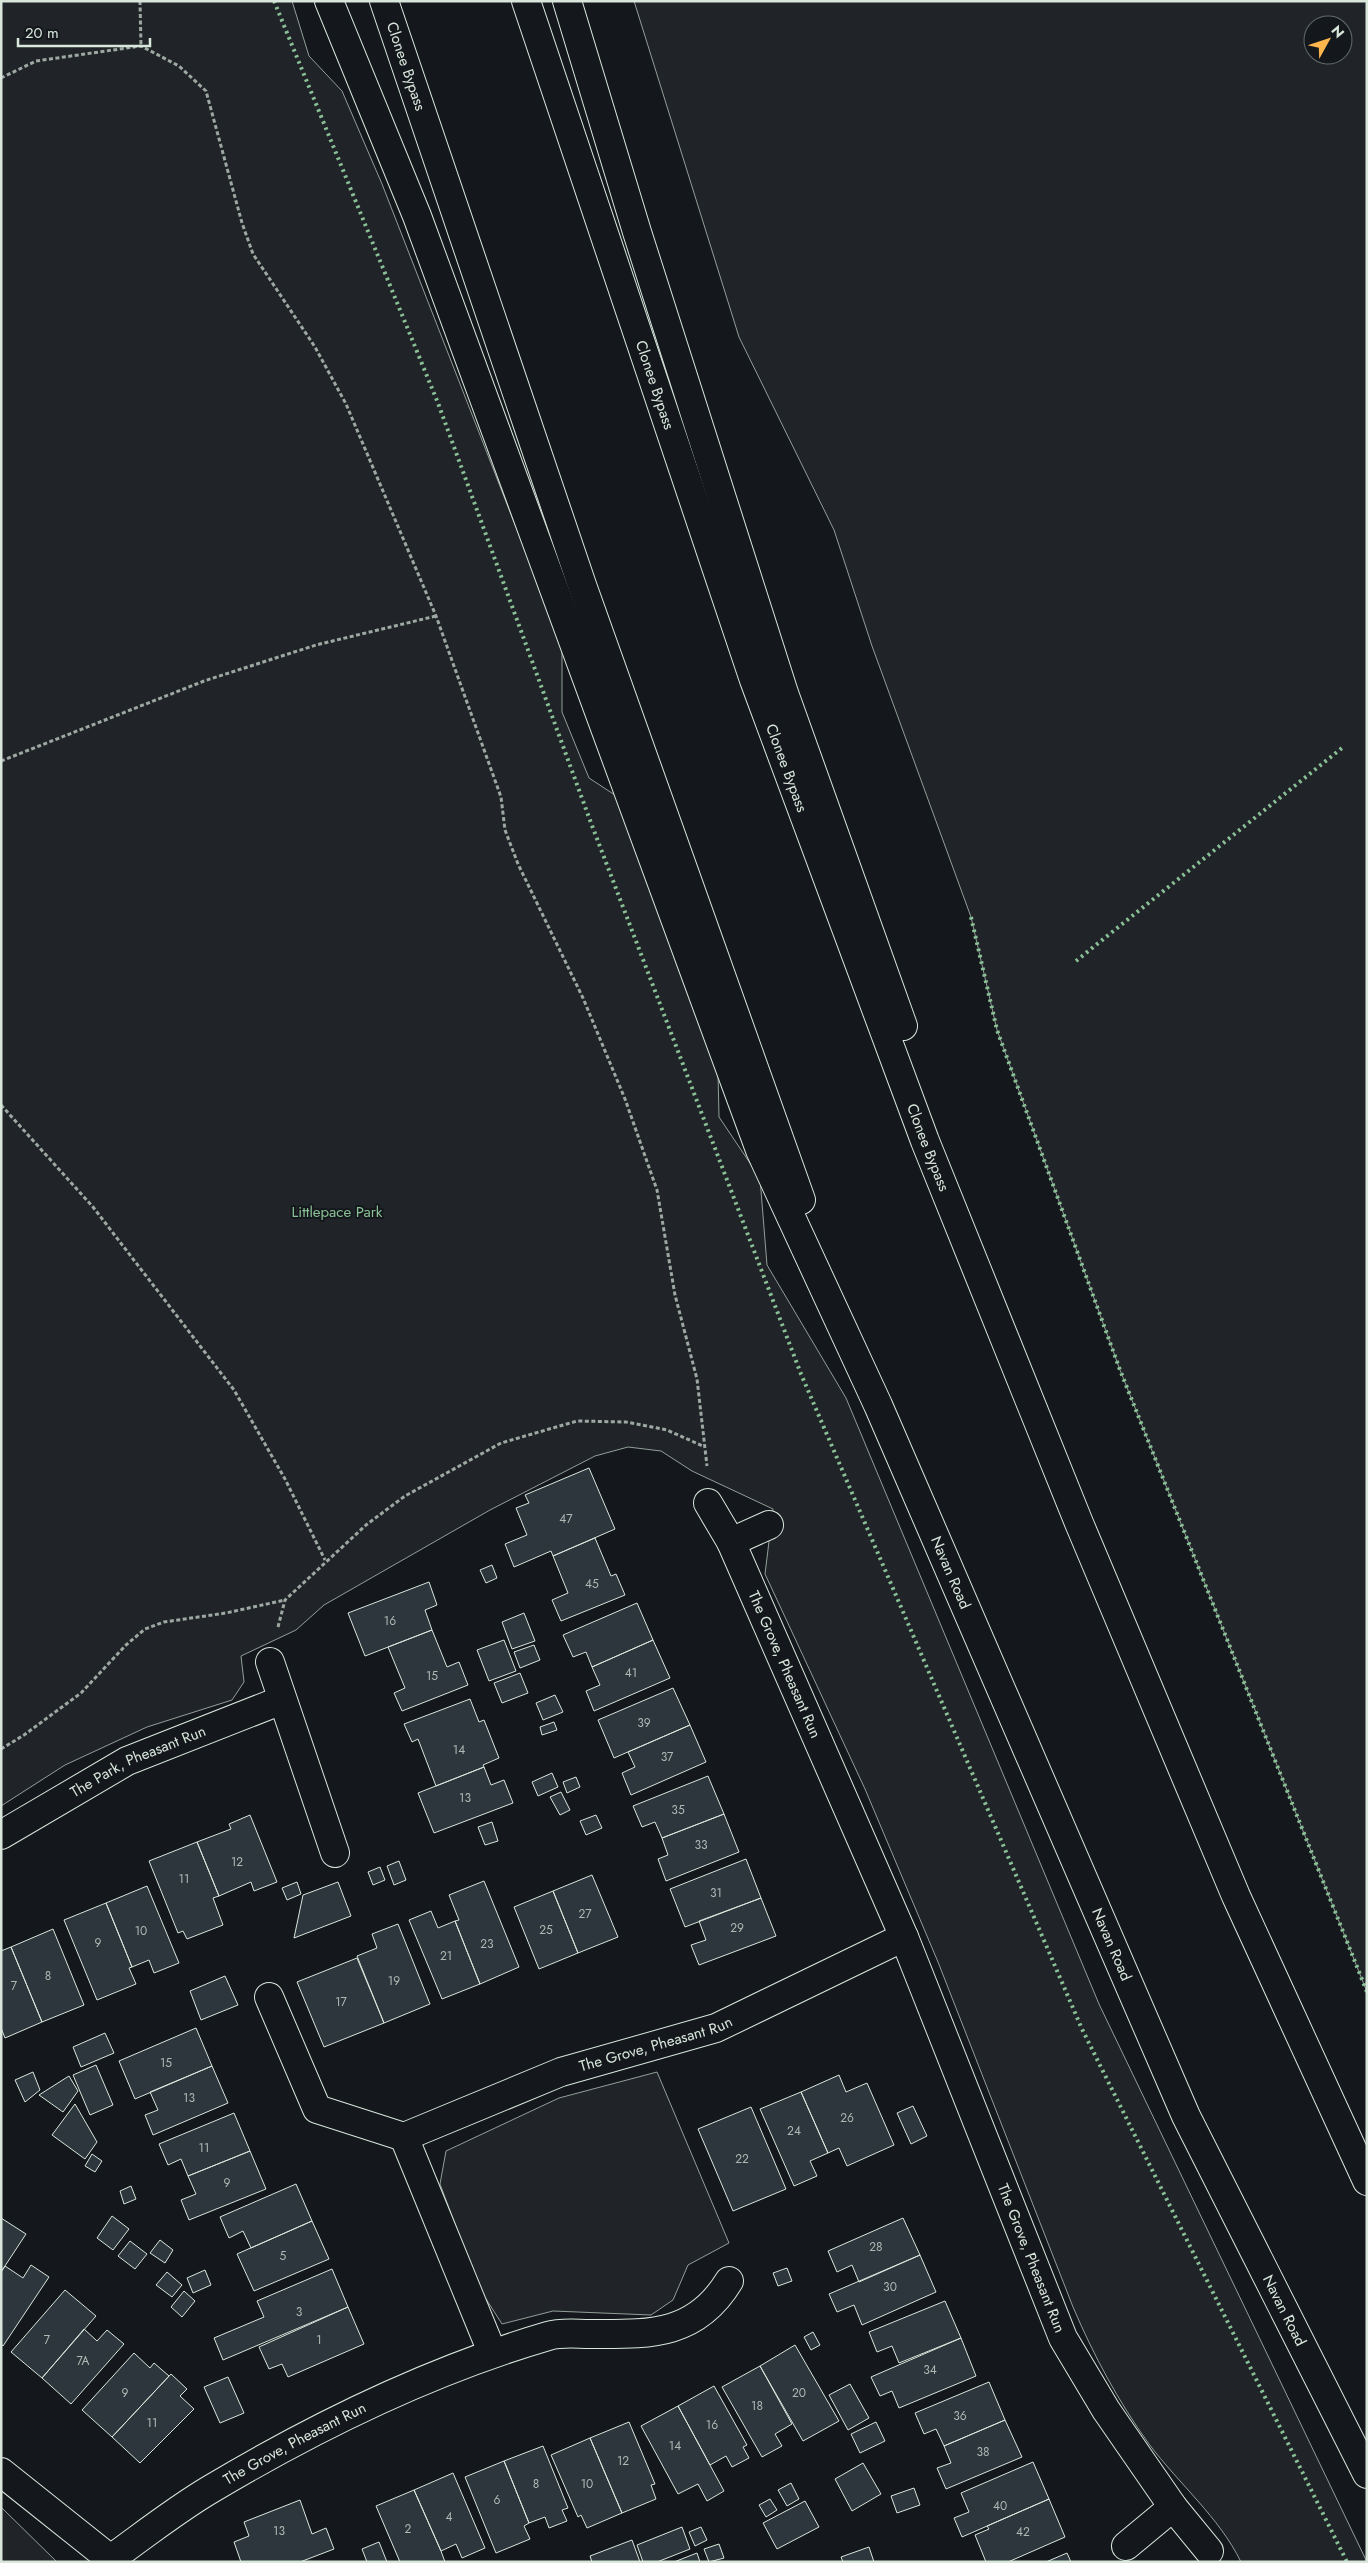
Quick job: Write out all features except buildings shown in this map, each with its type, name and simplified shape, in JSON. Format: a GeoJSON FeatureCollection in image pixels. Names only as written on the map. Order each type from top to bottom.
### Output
{"type":"FeatureCollection","features":[{"type":"Feature","properties":{"kind":"main road"},"geometry":{"type":"LineString","coordinates":[[329,1],[420,226],[760,1150],[878,1405]]}},
{"type":"Feature","properties":{"kind":"main road","name":"Clonee Bypass"},"geometry":{"type":"LineString","coordinates":[[384,1],[585,594],[779,1140],[878,1405]]}},
{"type":"Feature","properties":{"kind":"main road","name":"Clonee Bypass"},"geometry":{"type":"LineString","coordinates":[[526,1],[754,680],[925,1141],[1079,1523]]}},
{"type":"Feature","properties":{"kind":"main road"},"geometry":{"type":"LineString","coordinates":[[568,1],[637,232],[784,693],[1079,1523],[1236,1896],[1367,2181]]}},
{"type":"Feature","properties":{"kind":"main road","name":"Navan Road"},"geometry":{"type":"LineString","coordinates":[[878,1405],[1186,2116],[1367,2474]]}},
{"type":"Feature","properties":{"kind":"main road","name":"The Grove, Pheasant Run"},"geometry":{"type":"LineString","coordinates":[[708,1503],[731,1542],[904,1937],[1063,2338],[1106,2410],[1172,2507],[1210,2551]]}},
{"type":"Feature","properties":{"kind":"main road"},"geometry":{"type":"LineString","coordinates":[[731,1542],[769,1525]]}},
{"type":"Feature","properties":{"kind":"main road"},"geometry":{"type":"LineString","coordinates":[[270,1662],[335,1853]]}},
{"type":"Feature","properties":{"kind":"main road","name":"The Park, Pheasant Run"},"geometry":{"type":"LineString","coordinates":[[1,1835],[127,1762],[282,1700]]}},
{"type":"Feature","properties":{"kind":"main road","name":"The Grove, Pheasant Run"},"geometry":{"type":"LineString","coordinates":[[404,2137],[561,2072],[716,2028],[904,1937]]}},
{"type":"Feature","properties":{"kind":"main road"},"geometry":{"type":"LineString","coordinates":[[269,1997],[317,2109],[404,2137],[492,2352]]}},
{"type":"Feature","properties":{"kind":"main road","name":"The Grove, Pheasant Run"},"geometry":{"type":"LineString","coordinates":[[113,2560],[210,2489],[322,2429],[492,2352],[554,2334],[638,2334],[671,2328],[702,2314],[718,2300],[729,2281]]}},
{"type":"Feature","properties":{"kind":"main road"},"geometry":{"type":"LineString","coordinates":[[1,2472],[113,2560]]}},
{"type":"Feature","properties":{"kind":"main road"},"geometry":{"type":"LineString","coordinates":[[1126,2546],[1172,2507]]}},
{"type":"Feature","properties":{"kind":"path"},"geometry":{"type":"LineString","coordinates":[[140,1],[141,46]]}},
{"type":"Feature","properties":{"kind":"path"},"geometry":{"type":"LineString","coordinates":[[1,78],[36,61],[141,46],[180,66],[206,91],[242,222],[253,254],[315,347],[346,404],[436,616],[501,797],[505,830],[518,864],[583,998],[625,1099],[657,1190],[675,1295],[697,1378],[706,1447],[708,1503]]}},
{"type":"Feature","properties":{"kind":"path"},"geometry":{"type":"LineString","coordinates":[[1,761],[204,681],[316,645],[436,616]]}},
{"type":"Feature","properties":{"kind":"path"},"geometry":{"type":"LineString","coordinates":[[1,1105],[93,1207],[234,1390],[285,1478],[325,1560]]}},
{"type":"Feature","properties":{"kind":"path"},"geometry":{"type":"LineString","coordinates":[[270,1662],[285,1600],[325,1560],[366,1525],[405,1496],[501,1443],[576,1421],[626,1422],[667,1430],[706,1447]]}},
{"type":"Feature","properties":{"kind":"path"},"geometry":{"type":"LineString","coordinates":[[1,1749],[24,1735],[82,1693],[126,1645],[145,1629],[164,1622],[226,1613],[285,1600]]}},
{"type":"Feature","properties":{"kind":"green space","name":"Littlepace Park"},"geometry":{"type":"Polygon","coordinates":[[[1,1],[292,1],[309,56],[342,91],[382,184],[562,645],[562,712],[589,778],[621,799],[718,1073],[719,1117],[760,1178],[767,1265],[846,1398],[1099,2004],[1367,2562],[1241,2562],[1222,2530],[1149,2444],[1107,2378],[1073,2307],[938,1962],[865,1789],[765,1574],[773,1509],[692,1471],[661,1451],[628,1447],[595,1456],[490,1510],[324,1605],[296,1630],[241,1656],[244,1682],[232,1700],[147,1727],[65,1765],[1,1806],[1,1]]]}},
{"type":"Feature","properties":{"kind":"green space"},"geometry":{"type":"Polygon","coordinates":[[[634,1],[1367,1],[1367,1992],[1120,1370],[997,1030],[971,917],[872,646],[834,530],[739,337],[634,1]]]}},
{"type":"Feature","properties":{"kind":"green space"},"geometry":{"type":"Polygon","coordinates":[[[657,2072],[729,2243],[688,2265],[673,2300],[651,2315],[553,2311],[502,2324],[479,2288],[440,2184],[446,2151],[559,2098],[657,2072]]]}},
{"type":"Feature","properties":{"kind":"green space"},"geometry":{"type":"Polygon","coordinates":[[[2,2508],[57,2562],[1,2562],[2,2508]]]}},
{"type":"Feature","properties":{"kind":"hedge"},"geometry":{"type":"LineString","coordinates":[[274,1],[438,403],[591,823],[801,1374],[1082,2029],[1347,2562]]}},
{"type":"Feature","properties":{"kind":"hedge"},"geometry":{"type":"LineString","coordinates":[[1076,961],[1342,748]]}},
{"type":"Feature","properties":{"kind":"hedge"},"geometry":{"type":"LineString","coordinates":[[971,917],[997,1030],[1120,1370],[1367,1992]]}}]}
